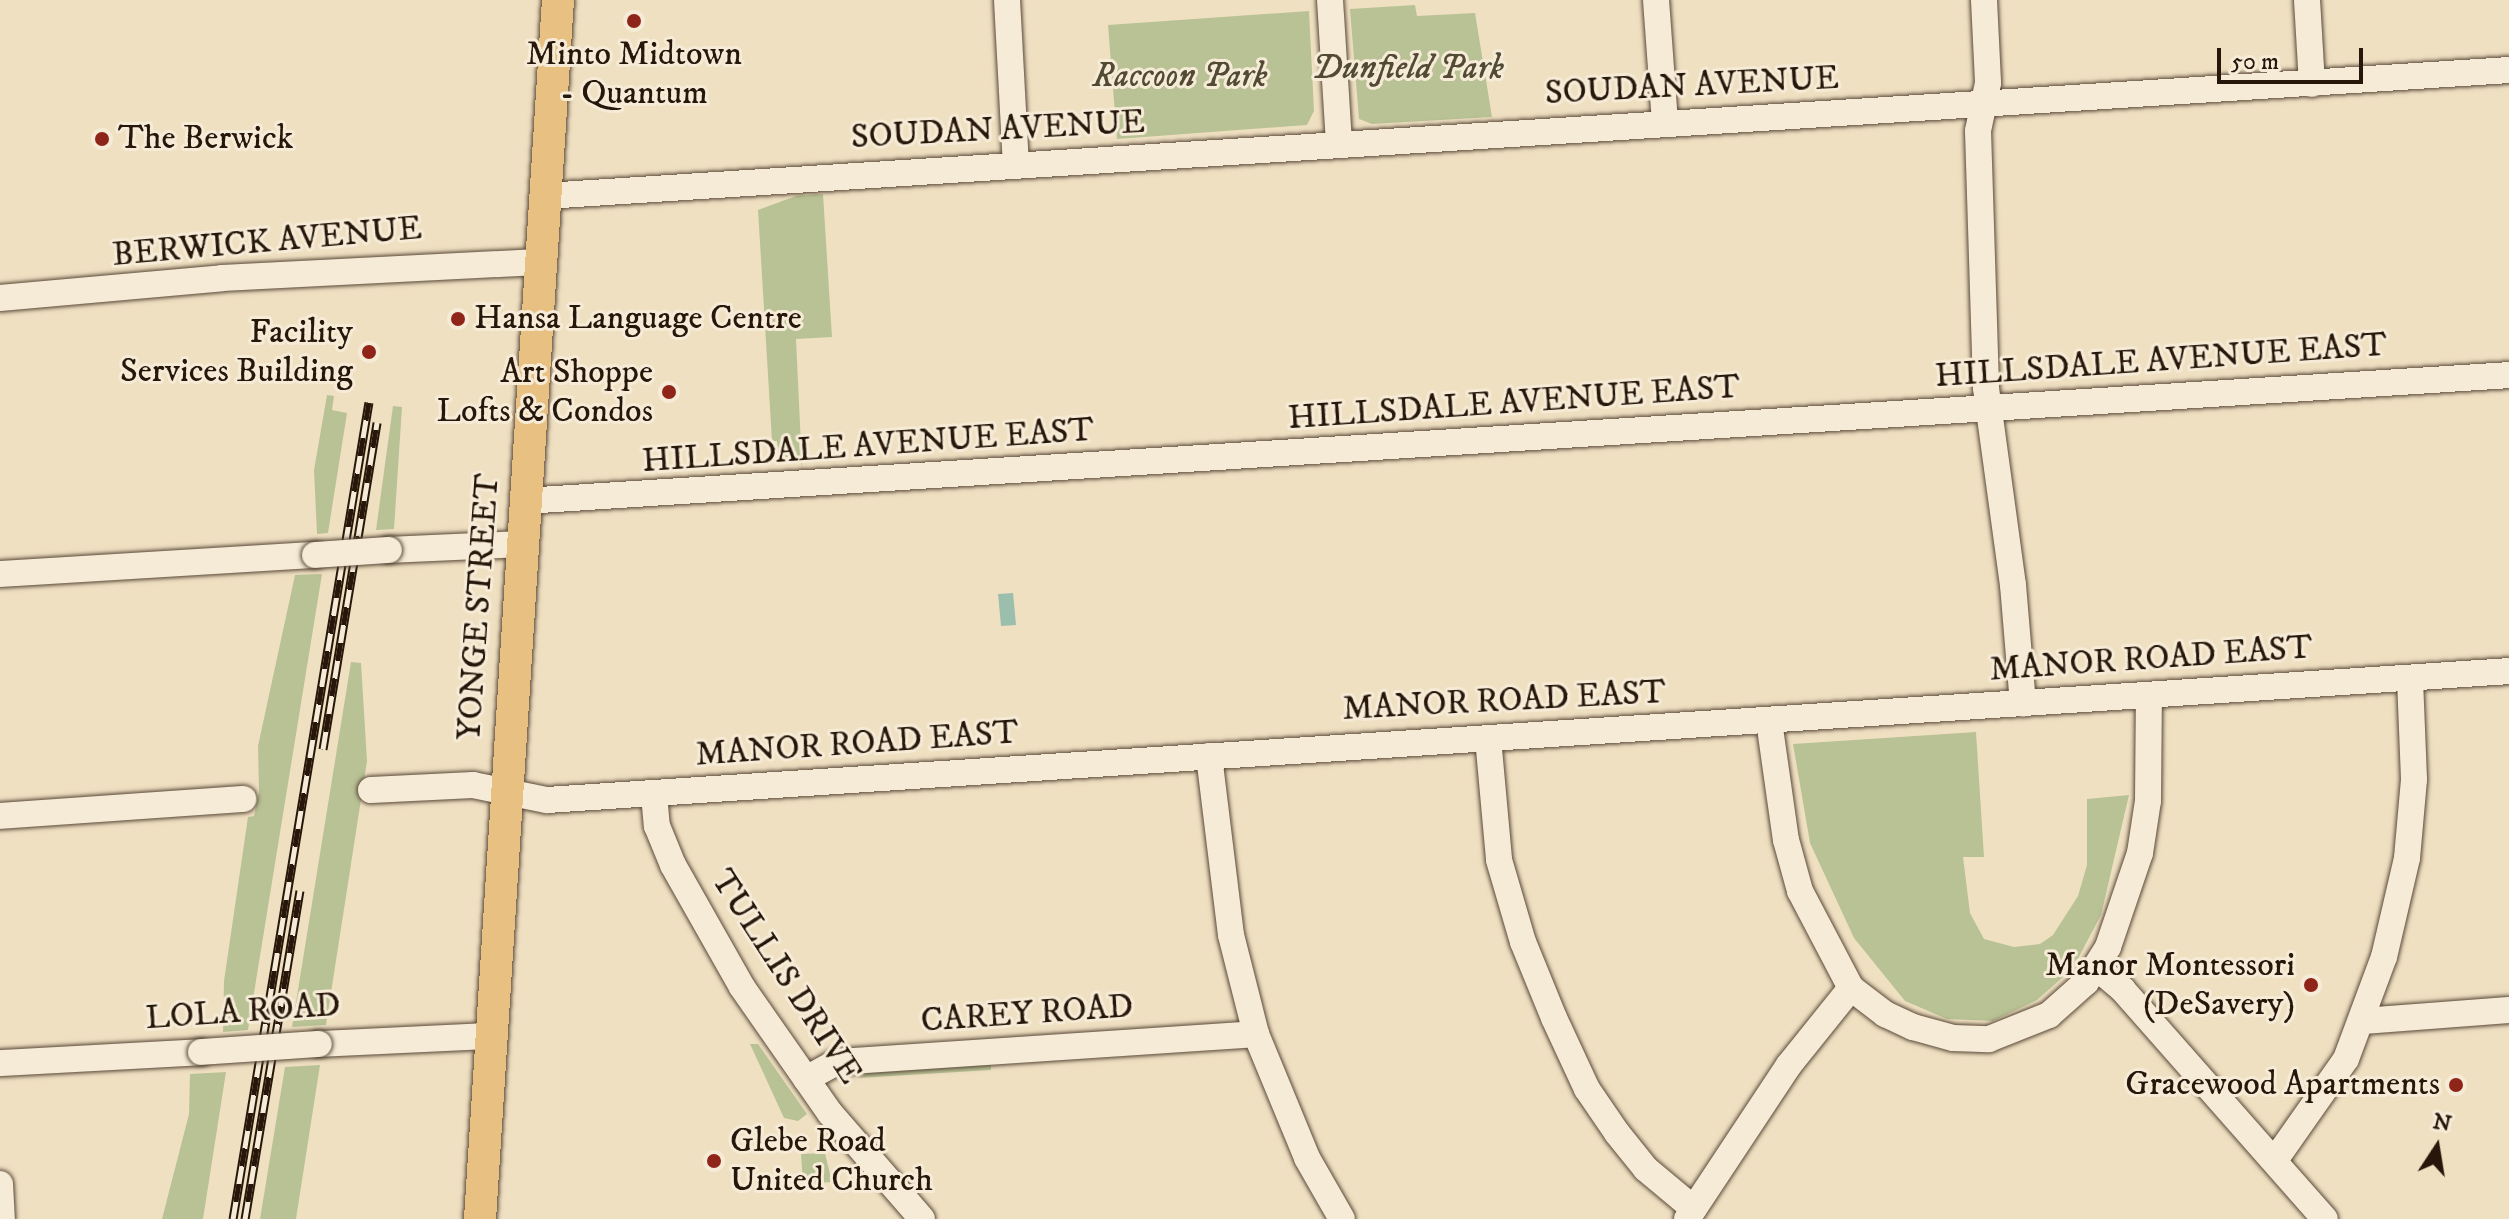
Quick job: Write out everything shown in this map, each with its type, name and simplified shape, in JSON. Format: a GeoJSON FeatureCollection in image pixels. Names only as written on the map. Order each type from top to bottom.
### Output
{"type":"FeatureCollection","features":[{"type":"Feature","properties":{"kind":"main road","name":"YONGE STREET"},"geometry":{"type":"LineString","coordinates":[[480,1219],[558,0]]}},
{"type":"Feature","properties":{"kind":"street"},"geometry":{"type":"LineString","coordinates":[[1007,0],[1016,165]]}},
{"type":"Feature","properties":{"kind":"street"},"geometry":{"type":"LineString","coordinates":[[1330,0],[1339,145]]}},
{"type":"Feature","properties":{"kind":"street"},"geometry":{"type":"LineString","coordinates":[[1656,0],[1665,124]]}},
{"type":"Feature","properties":{"kind":"street"},"geometry":{"type":"LineString","coordinates":[[1984,0],[1985,105],[1978,131],[1985,374],[2023,704]]}},
{"type":"Feature","properties":{"kind":"street"},"geometry":{"type":"LineString","coordinates":[[2307,0],[2312,84]]}},
{"type":"Feature","properties":{"kind":"street","name":"SOUDAN AVENUE"},"geometry":{"type":"LineString","coordinates":[[545,196],[2509,70]]}},
{"type":"Feature","properties":{"kind":"street","name":"BERWICK AVENUE"},"geometry":{"type":"LineString","coordinates":[[0,298],[238,277],[539,262]]}},
{"type":"Feature","properties":{"kind":"street","name":"HILLSDALE AVENUE EAST"},"geometry":{"type":"LineString","coordinates":[[524,501],[2509,375]]}},
{"type":"Feature","properties":{"kind":"street"},"geometry":{"type":"LineString","coordinates":[[0,574],[521,544]]}},
{"type":"Feature","properties":{"kind":"street","name":"MANOR ROAD EAST"},"geometry":{"type":"LineString","coordinates":[[371,790],[473,785],[538,801],[2509,671]]}},
{"type":"Feature","properties":{"kind":"street"},"geometry":{"type":"LineString","coordinates":[[2275,1160],[2325,1096],[2363,1021],[2407,858],[2414,779],[2410,678]]}},
{"type":"Feature","properties":{"kind":"street"},"geometry":{"type":"LineString","coordinates":[[1769,721],[1786,840],[1800,891],[1851,988],[1885,1014],[1913,1027],[1953,1038],[1989,1039],[2049,1015],[2096,967],[2124,910],[2140,853],[2150,771],[2149,695]]}},
{"type":"Feature","properties":{"kind":"street"},"geometry":{"type":"LineString","coordinates":[[1488,738],[1499,860],[1523,942],[1554,1018],[1587,1089],[1617,1133],[1646,1169],[1691,1214],[1789,1065],[1851,988]]}},
{"type":"Feature","properties":{"kind":"street"},"geometry":{"type":"LineString","coordinates":[[1209,756],[1226,906],[1256,1034],[1307,1158],[1342,1219]]}},
{"type":"Feature","properties":{"kind":"street","name":"TULLIS DRIVE"},"geometry":{"type":"LineString","coordinates":[[654,794],[657,826],[673,865],[742,987],[904,1213]]}},
{"type":"Feature","properties":{"kind":"street"},"geometry":{"type":"LineString","coordinates":[[0,816],[243,799]]}},
{"type":"Feature","properties":{"kind":"street"},"geometry":{"type":"LineString","coordinates":[[2096,967],[2123,990],[2325,1219]]}},
{"type":"Feature","properties":{"kind":"street"},"geometry":{"type":"LineString","coordinates":[[2363,1021],[2509,1010]]}},
{"type":"Feature","properties":{"kind":"street","name":"CAREY ROAD"},"geometry":{"type":"LineString","coordinates":[[806,1079],[837,1062],[1256,1034]]}},
{"type":"Feature","properties":{"kind":"street","name":"LOLA ROAD"},"geometry":{"type":"LineString","coordinates":[[0,1063],[491,1036]]}},
{"type":"Feature","properties":{"kind":"street"},"geometry":{"type":"LineString","coordinates":[[0,1184],[2,1219]]}},
{"type":"Feature","properties":{"kind":"green space","name":"Dunfield Park"},"geometry":{"type":"Polygon","coordinates":[[[1415,5],[1417,16],[1475,13],[1492,117],[1372,124],[1359,119],[1350,9],[1415,5]]]}},
{"type":"Feature","properties":{"kind":"green space","name":"Raccoon Park"},"geometry":{"type":"Polygon","coordinates":[[[1309,11],[1314,111],[1307,125],[1117,139],[1108,25],[1309,11]]]}},
{"type":"Feature","properties":{"kind":"green space"},"geometry":{"type":"Polygon","coordinates":[[[823,194],[832,337],[796,339],[802,467],[799,457],[779,458],[777,441],[772,441],[758,210],[796,196],[823,194]]]}},
{"type":"Feature","properties":{"kind":"green space"},"geometry":{"type":"Polygon","coordinates":[[[327,395],[334,396],[332,410],[347,413],[328,533],[317,534],[314,470],[327,395]]]}},
{"type":"Feature","properties":{"kind":"green space"},"geometry":{"type":"Polygon","coordinates":[[[393,406],[402,407],[394,529],[376,530],[393,406]]]}},
{"type":"Feature","properties":{"kind":"green space"},"geometry":{"type":"Polygon","coordinates":[[[322,574],[248,1030],[223,1032],[224,981],[248,817],[254,816],[259,792],[258,746],[295,575],[322,574]]]}},
{"type":"Feature","properties":{"kind":"green space"},"geometry":{"type":"Polygon","coordinates":[[[351,662],[361,663],[367,761],[326,1025],[292,1027],[351,662]]]}},
{"type":"Feature","properties":{"kind":"green space"},"geometry":{"type":"Polygon","coordinates":[[[1976,732],[1984,857],[1963,857],[1970,913],[1984,939],[2014,947],[2040,944],[2053,935],[2078,896],[2087,865],[2087,799],[2129,795],[2101,915],[2073,968],[2037,1000],[1993,1021],[1947,1019],[1905,1001],[1854,938],[1810,843],[1793,744],[1976,732]]]}},
{"type":"Feature","properties":{"kind":"green space"},"geometry":{"type":"Polygon","coordinates":[[[750,1044],[758,1044],[807,1114],[798,1121],[784,1118],[750,1044]]]}},
{"type":"Feature","properties":{"kind":"green space"},"geometry":{"type":"Polygon","coordinates":[[[991,1064],[991,1070],[858,1078],[868,1073],[991,1064]]]}},
{"type":"Feature","properties":{"kind":"green space"},"geometry":{"type":"Polygon","coordinates":[[[320,1065],[296,1219],[260,1219],[285,1067],[320,1065]]]}},
{"type":"Feature","properties":{"kind":"green space"},"geometry":{"type":"Polygon","coordinates":[[[226,1072],[203,1219],[162,1219],[189,1114],[190,1074],[226,1072]]]}},
{"type":"Feature","properties":{"kind":"green space"},"geometry":{"type":"Polygon","coordinates":[[[825,1153],[832,1182],[803,1184],[801,1154],[825,1153]]]}},
{"type":"Feature","properties":{"kind":"shaded area"},"geometry":{"type":"Polygon","coordinates":[[[1013,593],[1016,625],[1001,626],[998,594],[1013,593]]]}},
{"type":"Feature","properties":{"kind":"railway"},"geometry":{"type":"LineString","coordinates":[[233,1219],[369,402]]}},
{"type":"Feature","properties":{"kind":"railway"},"geometry":{"type":"LineString","coordinates":[[323,749],[377,422]]}},
{"type":"Feature","properties":{"kind":"railway"},"geometry":{"type":"LineString","coordinates":[[245,1219],[300,891]]}},
{"type":"Feature","properties":{"kind":"place","name":"Minto Midtown - Quantum"},"geometry":{"type":"Point","coordinates":[634,21]}},
{"type":"Feature","properties":{"kind":"place","name":"The Berwick"},"geometry":{"type":"Point","coordinates":[102,139]}},
{"type":"Feature","properties":{"kind":"place","name":"Hansa Language Centre"},"geometry":{"type":"Point","coordinates":[458,319]}},
{"type":"Feature","properties":{"kind":"place","name":"Facility Services Building"},"geometry":{"type":"Point","coordinates":[369,352]}},
{"type":"Feature","properties":{"kind":"place","name":"Art Shoppe Lofts & Condos"},"geometry":{"type":"Point","coordinates":[669,392]}},
{"type":"Feature","properties":{"kind":"place","name":"Manor Montessori (DeSavery)"},"geometry":{"type":"Point","coordinates":[2311,985]}},
{"type":"Feature","properties":{"kind":"place","name":"Gracewood Apartments"},"geometry":{"type":"Point","coordinates":[2456,1085]}},
{"type":"Feature","properties":{"kind":"place","name":"Glebe Road United Church"},"geometry":{"type":"Point","coordinates":[714,1161]}}]}
